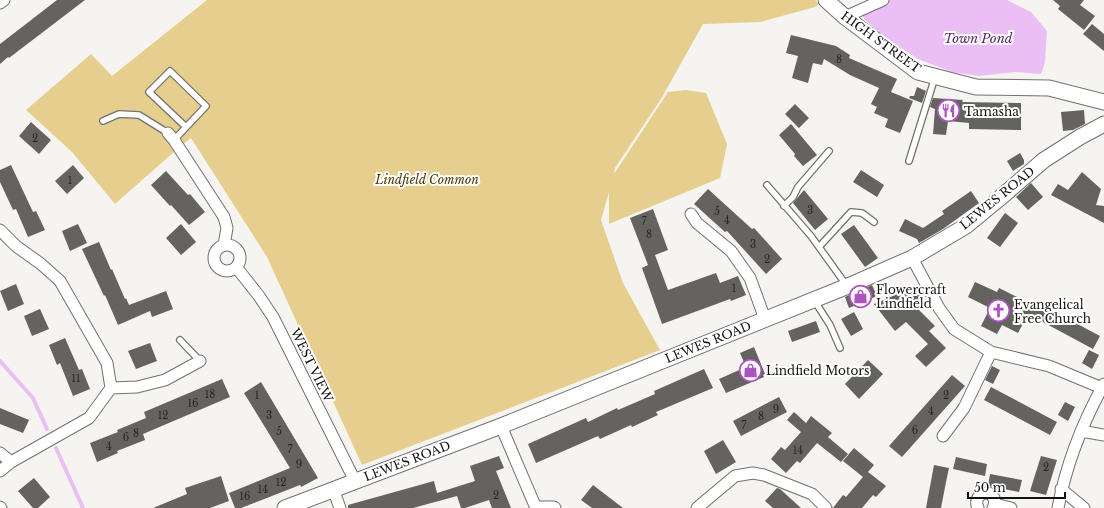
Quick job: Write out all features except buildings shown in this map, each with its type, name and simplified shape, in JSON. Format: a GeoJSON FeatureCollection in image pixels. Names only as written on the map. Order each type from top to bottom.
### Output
{"type":"FeatureCollection","features":[{"type":"Feature","properties":{"kind":"main road","name":"HIGH STREET"},"geometry":{"type":"LineString","coordinates":[[826,0],[845,17],[918,72],[976,87],[1049,88],[1104,102]]}},
{"type":"Feature","properties":{"kind":"main road","name":"LEWES ROAD"},"geometry":{"type":"LineString","coordinates":[[285,508],[501,426],[848,286],[912,258],[966,226],[1044,160],[1080,137],[1104,124]]}},
{"type":"Feature","properties":{"kind":"street"},"geometry":{"type":"LineString","coordinates":[[0,3],[4,0]]}},
{"type":"Feature","properties":{"kind":"street"},"geometry":{"type":"LineString","coordinates":[[845,17],[883,0]]}},
{"type":"Feature","properties":{"kind":"street"},"geometry":{"type":"LineString","coordinates":[[171,137],[224,217],[227,228],[224,245]]}},
{"type":"Feature","properties":{"kind":"street"},"geometry":{"type":"LineString","coordinates":[[691,221],[731,251],[750,278],[765,319]]}},
{"type":"Feature","properties":{"kind":"street"},"geometry":{"type":"LineString","coordinates":[[0,230],[16,246],[41,264],[60,281],[107,363],[111,388],[89,418],[11,462],[0,470]]}},
{"type":"Feature","properties":{"kind":"street"},"geometry":{"type":"LineString","coordinates":[[224,245],[233,246],[239,254],[239,262],[236,268],[229,270],[220,269],[214,262],[217,249],[224,245]]}},
{"type":"Feature","properties":{"kind":"street"},"geometry":{"type":"LineString","coordinates":[[912,258],[939,308],[954,329],[991,352],[1049,366],[1103,386],[1081,431],[1061,489],[1058,508]]}},
{"type":"Feature","properties":{"kind":"street","name":"WEST VIEW"},"geometry":{"type":"LineString","coordinates":[[236,268],[259,296],[273,318],[354,481]]}},
{"type":"Feature","properties":{"kind":"street"},"geometry":{"type":"LineString","coordinates":[[943,436],[964,408],[991,352]]}},
{"type":"Feature","properties":{"kind":"street"},"geometry":{"type":"LineString","coordinates":[[111,388],[137,387],[165,380],[200,361]]}},
{"type":"Feature","properties":{"kind":"street"},"geometry":{"type":"LineString","coordinates":[[501,426],[536,508],[555,508]]}},
{"type":"Feature","properties":{"kind":"street"},"geometry":{"type":"LineString","coordinates":[[1081,431],[1104,435]]}},
{"type":"Feature","properties":{"kind":"street"},"geometry":{"type":"LineString","coordinates":[[0,453],[11,462]]}},
{"type":"Feature","properties":{"kind":"street"},"geometry":{"type":"LineString","coordinates":[[697,508],[735,476],[753,473],[764,475],[812,494],[826,508]]}},
{"type":"Feature","properties":{"kind":"street"},"geometry":{"type":"LineString","coordinates":[[1061,489],[1084,508]]}},
{"type":"Feature","properties":{"kind":"street"},"geometry":{"type":"LineString","coordinates":[[333,490],[340,508]]}},
{"type":"Feature","properties":{"kind":"street"},"geometry":{"type":"LineString","coordinates":[[978,508],[976,501],[978,497],[985,493],[992,496],[994,506],[1011,508]]}},
{"type":"Feature","properties":{"kind":"lane"},"geometry":{"type":"LineString","coordinates":[[103,121],[120,114],[139,115],[171,137],[186,127],[206,106],[170,71],[149,92],[186,127]]}},
{"type":"Feature","properties":{"kind":"lane"},"geometry":{"type":"LineString","coordinates":[[909,161],[935,76]]}},
{"type":"Feature","properties":{"kind":"lane"},"geometry":{"type":"LineString","coordinates":[[784,206],[793,197],[798,187],[829,151]]}},
{"type":"Feature","properties":{"kind":"lane"},"geometry":{"type":"LineString","coordinates":[[766,186],[819,247],[848,286]]}},
{"type":"Feature","properties":{"kind":"lane"},"geometry":{"type":"LineString","coordinates":[[819,247],[851,212],[862,212],[874,222]]}},
{"type":"Feature","properties":{"kind":"lane"},"geometry":{"type":"LineString","coordinates":[[814,299],[830,325],[840,348]]}},
{"type":"Feature","properties":{"kind":"lane"},"geometry":{"type":"LineString","coordinates":[[180,340],[200,361]]}},
{"type":"Feature","properties":{"kind":"green space","name":"Lindfield Common"},"geometry":{"type":"Polygon","coordinates":[[[207,0],[815,0],[819,4],[815,7],[760,22],[703,24],[661,99],[615,168],[614,174],[668,92],[686,90],[706,93],[727,144],[720,178],[609,224],[609,192],[601,220],[623,283],[660,350],[362,465],[267,257],[191,138],[115,204],[72,152],[26,110],[91,54],[112,76],[207,0]]]}},
{"type":"Feature","properties":{"kind":"water","name":"Town Pond"},"geometry":{"type":"Polygon","coordinates":[[[888,0],[1007,0],[1031,12],[1047,31],[1045,62],[1041,74],[1015,72],[979,76],[952,72],[918,59],[888,39],[865,20],[862,15],[888,0]]]}},
{"type":"Feature","properties":{"kind":"waterway"},"geometry":{"type":"LineString","coordinates":[[0,361],[33,398],[47,429]]}},
{"type":"Feature","properties":{"kind":"waterway"},"geometry":{"type":"LineString","coordinates":[[56,448],[83,508]]}},
{"type":"Feature","properties":{"kind":"place","name":"Tamasha"},"geometry":{"type":"Point","coordinates":[948,111]}},
{"type":"Feature","properties":{"kind":"place","name":"Flowercraft Lindfield"},"geometry":{"type":"Point","coordinates":[860,296]}},
{"type":"Feature","properties":{"kind":"place","name":"Evangelical Free Church"},"geometry":{"type":"Point","coordinates":[998,311]}},
{"type":"Feature","properties":{"kind":"place","name":"Lindfield Motors"},"geometry":{"type":"Point","coordinates":[751,370]}}]}
